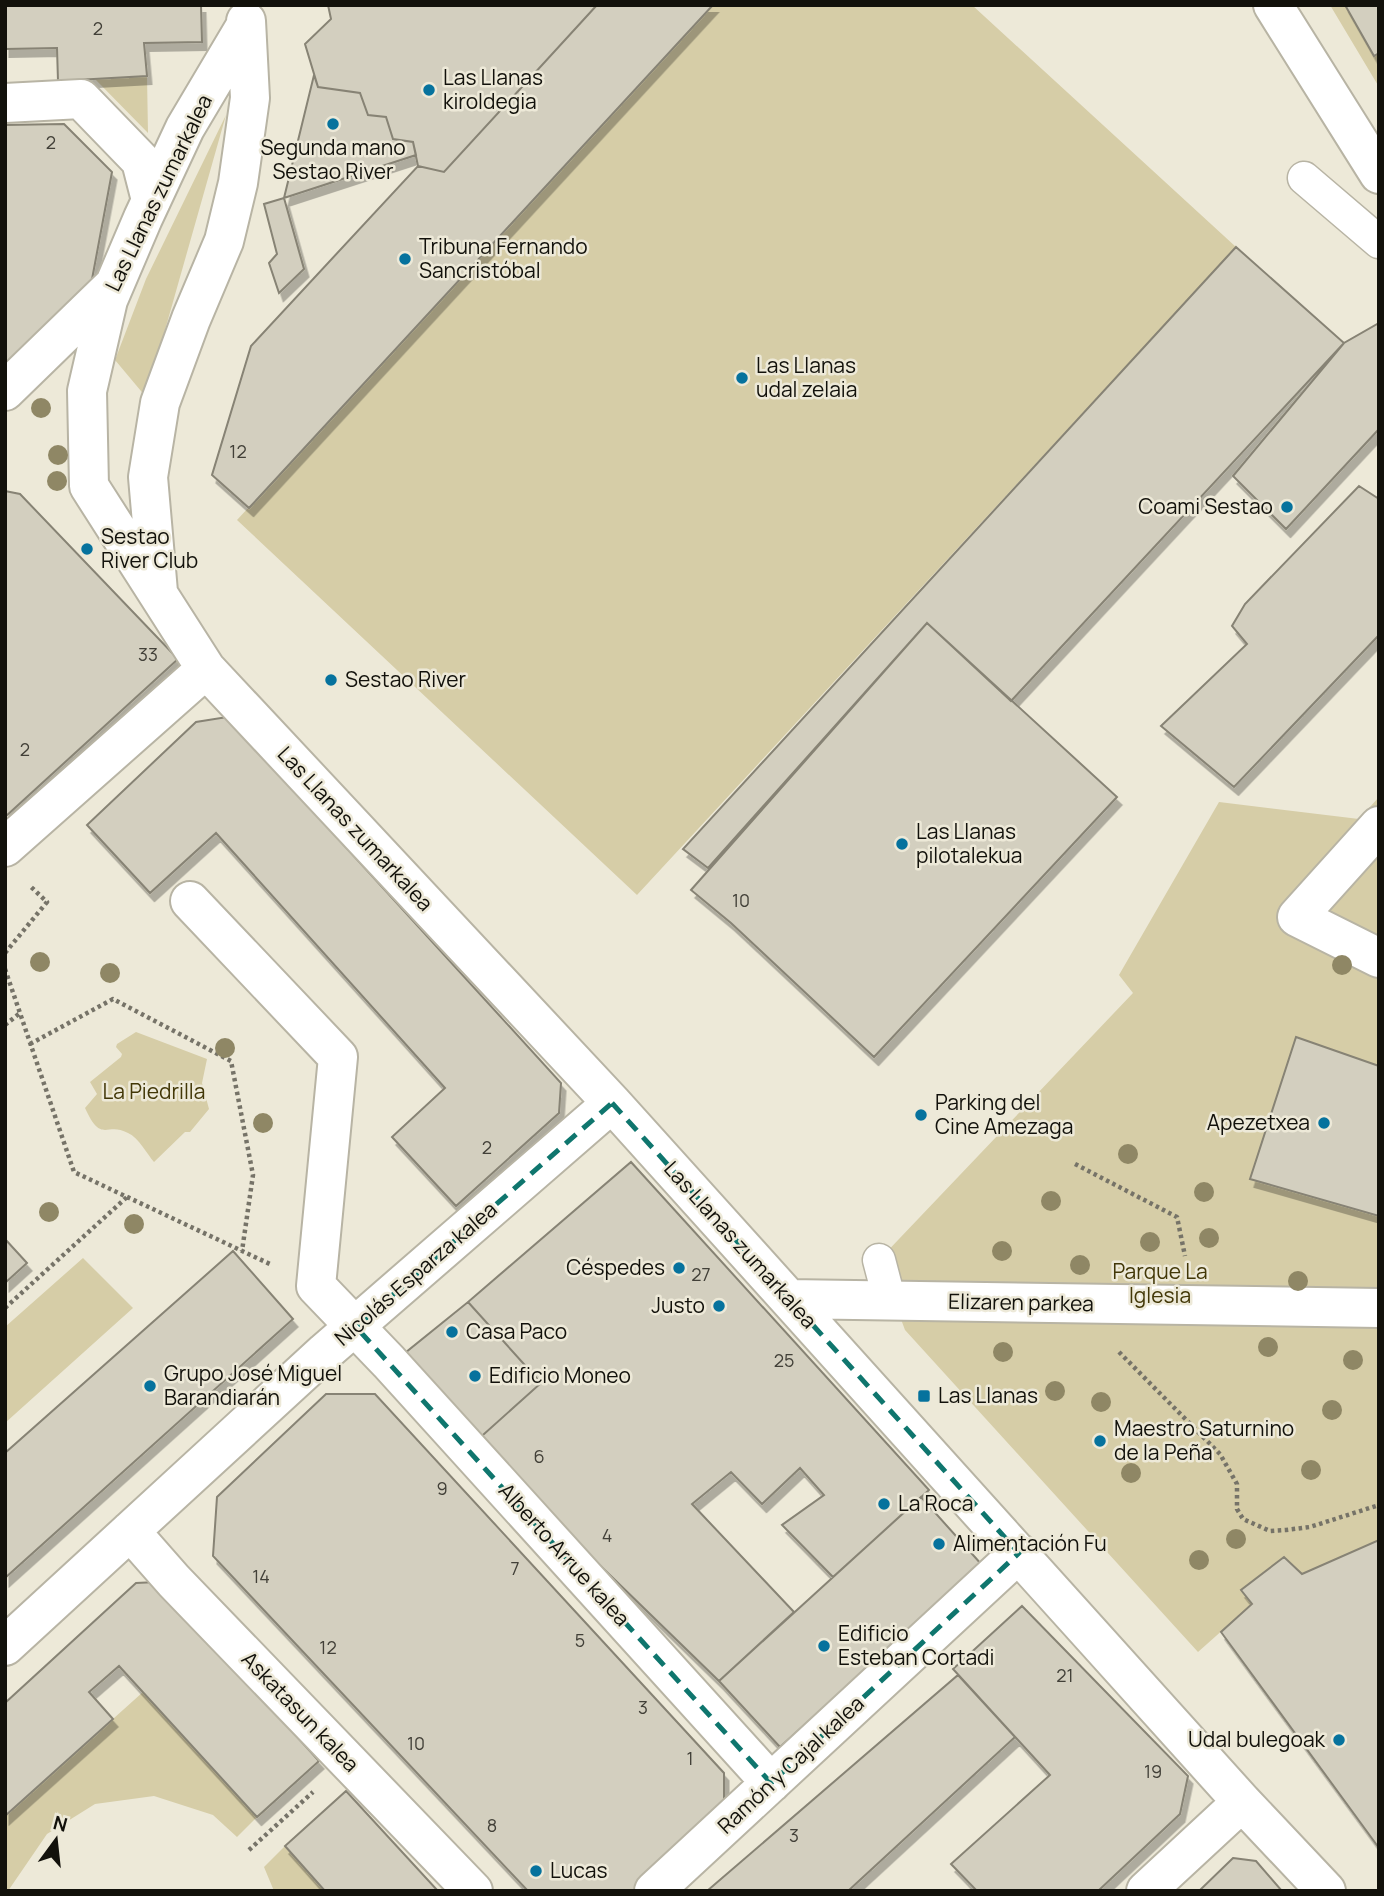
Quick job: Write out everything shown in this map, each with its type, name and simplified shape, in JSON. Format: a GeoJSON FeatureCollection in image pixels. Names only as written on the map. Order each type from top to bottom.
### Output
{"type":"FeatureCollection","features":[{"type":"Feature","properties":{"kind":"street"},"geometry":{"type":"LineString","coordinates":[[1273,5],[1379,174]]}},
{"type":"Feature","properties":{"kind":"street","name":"Las Llanas zumarkalea"},"geometry":{"type":"LineString","coordinates":[[247,16],[186,128],[151,200],[108,300],[87,391],[89,486],[206,670],[612,1103],[1242,1802],[1326,1891]]}},
{"type":"Feature","properties":{"kind":"street","name":"Las Llanas zumarkalea"},"geometry":{"type":"LineString","coordinates":[[158,598],[148,477],[160,403],[224,241],[238,183],[250,98],[247,16]]}},
{"type":"Feature","properties":{"kind":"street"},"geometry":{"type":"LineString","coordinates":[[5,103],[81,99],[141,161],[151,200]]}},
{"type":"Feature","properties":{"kind":"street"},"geometry":{"type":"LineString","coordinates":[[5,391],[115,284]]}},
{"type":"Feature","properties":{"kind":"street"},"geometry":{"type":"LineString","coordinates":[[5,847],[206,670]]}},
{"type":"Feature","properties":{"kind":"street"},"geometry":{"type":"LineString","coordinates":[[1379,826],[1297,917],[1379,958]]}},
{"type":"Feature","properties":{"kind":"street"},"geometry":{"type":"LineString","coordinates":[[190,901],[338,1057],[316,1286]]}},
{"type":"Feature","properties":{"kind":"street","name":"Nicolás Esparza kalea"},"geometry":{"type":"LineString","coordinates":[[5,1646],[356,1327],[612,1103]]}},
{"type":"Feature","properties":{"kind":"street","name":"Alberto Arrue kalea"},"geometry":{"type":"LineString","coordinates":[[316,1286],[771,1783]]}},
{"type":"Feature","properties":{"kind":"street","name":"Elizaren parkea"},"geometry":{"type":"LineString","coordinates":[[789,1299],[1379,1308]]}},
{"type":"Feature","properties":{"kind":"street","name":"Askatasun kalea"},"geometry":{"type":"LineString","coordinates":[[130,1531],[174,1581],[473,1891]]}},
{"type":"Feature","properties":{"kind":"street","name":"Ramón y Cajal kalea"},"geometry":{"type":"LineString","coordinates":[[654,1891],[1019,1553]]}},
{"type":"Feature","properties":{"kind":"street"},"geometry":{"type":"LineString","coordinates":[[1146,1891],[1242,1802]]}},
{"type":"Feature","properties":{"kind":"lane"},"geometry":{"type":"LineString","coordinates":[[1304,178],[1379,242]]}},
{"type":"Feature","properties":{"kind":"lane"},"geometry":{"type":"LineString","coordinates":[[879,1260],[890,1302]]}},
{"type":"Feature","properties":{"kind":"path"},"geometry":{"type":"LineString","coordinates":[[5,953],[47,902]]}},
{"type":"Feature","properties":{"kind":"path"},"geometry":{"type":"LineString","coordinates":[[5,969],[74,1172],[316,1286]]}},
{"type":"Feature","properties":{"kind":"path"},"geometry":{"type":"LineString","coordinates":[[30,1044],[113,999],[231,1061],[253,1175],[242,1251]]}},
{"type":"Feature","properties":{"kind":"path"},"geometry":{"type":"LineString","coordinates":[[5,1025],[20,1013]]}},
{"type":"Feature","properties":{"kind":"path"},"geometry":{"type":"LineString","coordinates":[[1075,1164],[1177,1217],[1186,1265],[1177,1305]]}},
{"type":"Feature","properties":{"kind":"path"},"geometry":{"type":"LineString","coordinates":[[5,1308],[127,1197]]}},
{"type":"Feature","properties":{"kind":"path"},"geometry":{"type":"LineString","coordinates":[[1072,1304],[1220,1454],[1237,1484],[1237,1509],[1243,1519],[1270,1531],[1286,1530],[1310,1527],[1379,1506]]}},
{"type":"Feature","properties":{"kind":"path"},"geometry":{"type":"LineString","coordinates":[[249,1850],[271,1830]]}},
{"type":"Feature","properties":{"kind":"highlighted area"},"geometry":{"type":"Polygon","coordinates":[[[612,1103],[1019,1553],[771,1783],[356,1327],[612,1103]]]}},
{"type":"Feature","properties":{"kind":"green space","name":"Las Llanas udal zelaia"},"geometry":{"type":"Polygon","coordinates":[[[713,5],[972,5],[1236,247],[637,895],[237,520],[713,5]]]}},
{"type":"Feature","properties":{"kind":"green space"},"geometry":{"type":"Polygon","coordinates":[[[1330,5],[1379,5],[1379,87],[1330,5]]]}},
{"type":"Feature","properties":{"kind":"green space"},"geometry":{"type":"Polygon","coordinates":[[[147,76],[148,133],[94,78],[147,76]]]}},
{"type":"Feature","properties":{"kind":"green space"},"geometry":{"type":"Polygon","coordinates":[[[226,115],[146,397],[115,360],[146,279],[226,115]]]}},
{"type":"Feature","properties":{"kind":"green space","name":"Parque La Iglesia"},"geometry":{"type":"Polygon","coordinates":[[[1379,797],[1379,1540],[1302,1574],[1284,1557],[1241,1590],[1252,1604],[1198,1652],[905,1330],[879,1260],[1133,993],[1119,975],[1219,802],[1359,819],[1379,797]]]}},
{"type":"Feature","properties":{"kind":"green space","name":"La Piedrilla"},"geometry":{"type":"Polygon","coordinates":[[[136,1032],[207,1059],[202,1083],[209,1109],[190,1132],[185,1132],[154,1162],[132,1135],[121,1130],[100,1129],[85,1108],[97,1094],[90,1082],[121,1057],[117,1044],[136,1032]]]}},
{"type":"Feature","properties":{"kind":"green space"},"geometry":{"type":"Polygon","coordinates":[[[83,1258],[133,1308],[5,1423],[5,1327],[83,1258]]]}},
{"type":"Feature","properties":{"kind":"green space"},"geometry":{"type":"Polygon","coordinates":[[[143,1692],[257,1817],[237,1837],[213,1815],[154,1796],[95,1804],[47,1834],[8,1891],[5,1891],[5,1816],[143,1692]]]}},
{"type":"Feature","properties":{"kind":"green space"},"geometry":{"type":"Polygon","coordinates":[[[285,1846],[325,1891],[274,1891],[264,1867],[285,1846]]]}},
{"type":"Feature","properties":{"kind":"building"},"geometry":{"type":"Polygon","coordinates":[[[5,5],[201,5],[202,42],[144,43],[147,76],[58,81],[57,48],[5,49],[5,5]]]}},
{"type":"Feature","properties":{"kind":"building","name":"Las Llanas kiroldegia"},"geometry":{"type":"Polygon","coordinates":[[[328,5],[597,5],[444,172],[418,166],[413,142],[393,139],[386,117],[368,115],[360,93],[318,87],[305,44],[331,19],[328,5]]]}},
{"type":"Feature","properties":{"kind":"building","name":"Tribuna Fernando Sancristóbal"},"geometry":{"type":"Polygon","coordinates":[[[597,5],[713,5],[249,508],[212,475],[251,346],[418,166],[444,172],[597,5]]]}},
{"type":"Feature","properties":{"kind":"building"},"geometry":{"type":"Polygon","coordinates":[[[1345,5],[1379,5],[1379,53],[1374,56],[1345,5]]]}},
{"type":"Feature","properties":{"kind":"building"},"geometry":{"type":"Polygon","coordinates":[[[314,75],[318,87],[360,93],[368,115],[386,117],[393,139],[413,142],[416,155],[284,198],[314,75]]]}},
{"type":"Feature","properties":{"kind":"building"},"geometry":{"type":"Polygon","coordinates":[[[64,124],[112,172],[90,290],[5,370],[5,125],[64,124]]]}},
{"type":"Feature","properties":{"kind":"building"},"geometry":{"type":"Polygon","coordinates":[[[284,198],[304,269],[279,293],[269,263],[277,254],[264,204],[284,198]]]}},
{"type":"Feature","properties":{"kind":"building"},"geometry":{"type":"Polygon","coordinates":[[[1236,247],[1344,343],[1011,701],[927,623],[708,868],[683,849],[1236,247]]]}},
{"type":"Feature","properties":{"kind":"building"},"geometry":{"type":"Polygon","coordinates":[[[1379,323],[1379,429],[1286,529],[1233,476],[1344,343],[1379,323]]]}},
{"type":"Feature","properties":{"kind":"building"},"geometry":{"type":"Polygon","coordinates":[[[1359,486],[1379,499],[1379,635],[1234,787],[1161,726],[1247,644],[1232,626],[1245,604],[1359,486]]]}},
{"type":"Feature","properties":{"kind":"building"},"geometry":{"type":"Polygon","coordinates":[[[5,491],[20,494],[178,659],[5,817],[5,491]]]}},
{"type":"Feature","properties":{"kind":"building","name":"Las Llanas pilotalekua"},"geometry":{"type":"Polygon","coordinates":[[[927,623],[1117,797],[874,1057],[731,923],[691,890],[927,623]]]}},
{"type":"Feature","properties":{"kind":"building"},"geometry":{"type":"Polygon","coordinates":[[[227,717],[561,1083],[559,1113],[456,1206],[392,1137],[445,1088],[216,833],[150,893],[87,825],[196,722],[227,717]]]}},
{"type":"Feature","properties":{"kind":"building","name":"Apezetxea"},"geometry":{"type":"Polygon","coordinates":[[[1296,1037],[1379,1066],[1379,1216],[1250,1179],[1296,1037]]]}},
{"type":"Feature","properties":{"kind":"building"},"geometry":{"type":"Polygon","coordinates":[[[631,1162],[929,1490],[833,1577],[782,1525],[824,1495],[800,1468],[762,1504],[731,1472],[692,1504],[794,1612],[719,1681],[474,1443],[541,1383],[468,1302],[631,1162]]]}},
{"type":"Feature","properties":{"kind":"building"},"geometry":{"type":"Polygon","coordinates":[[[5,1239],[27,1263],[5,1283],[5,1239]]]}},
{"type":"Feature","properties":{"kind":"building","name":"Grupo José Miguel Barandiarán"},"geometry":{"type":"Polygon","coordinates":[[[233,1251],[293,1319],[5,1578],[5,1453],[233,1251]]]}},
{"type":"Feature","properties":{"kind":"building","name":"Edificio Moneo"},"geometry":{"type":"Polygon","coordinates":[[[468,1302],[541,1383],[474,1443],[405,1353],[468,1302]]]}},
{"type":"Feature","properties":{"kind":"building"},"geometry":{"type":"Polygon","coordinates":[[[326,1394],[375,1394],[724,1773],[724,1815],[636,1891],[528,1891],[213,1556],[217,1497],[326,1394]]]}},
{"type":"Feature","properties":{"kind":"building","name":"Edificio Esteban Cortadi"},"geometry":{"type":"Polygon","coordinates":[[[921,1497],[982,1565],[780,1747],[719,1681],[921,1497]]]}},
{"type":"Feature","properties":{"kind":"building","name":"Udal bulegoak"},"geometry":{"type":"Polygon","coordinates":[[[1379,1540],[1379,1848],[1221,1632],[1252,1604],[1241,1590],[1284,1557],[1302,1574],[1379,1540]]]}},
{"type":"Feature","properties":{"kind":"building"},"geometry":{"type":"Polygon","coordinates":[[[157,1582],[319,1761],[257,1817],[119,1666],[89,1692],[113,1719],[5,1816],[5,1703],[136,1583],[157,1582]]]}},
{"type":"Feature","properties":{"kind":"building"},"geometry":{"type":"Polygon","coordinates":[[[1022,1606],[1188,1776],[1180,1814],[1098,1891],[977,1891],[951,1864],[1050,1775],[953,1669],[1022,1606]]]}},
{"type":"Feature","properties":{"kind":"building"},"geometry":{"type":"Polygon","coordinates":[[[958,1675],[1015,1737],[848,1891],[707,1891],[958,1675]]]}},
{"type":"Feature","properties":{"kind":"building"},"geometry":{"type":"Polygon","coordinates":[[[346,1791],[438,1891],[325,1891],[285,1846],[346,1791]]]}},
{"type":"Feature","properties":{"kind":"building"},"geometry":{"type":"Polygon","coordinates":[[[1233,1858],[1256,1861],[1282,1891],[1199,1891],[1233,1858]]]}},
{"type":"Feature","properties":{"kind":"place","name":"Las Llanas kiroldegia"},"geometry":{"type":"Point","coordinates":[429,90]}},
{"type":"Feature","properties":{"kind":"place","name":"Segunda mano Sestao River"},"geometry":{"type":"Point","coordinates":[333,124]}},
{"type":"Feature","properties":{"kind":"place","name":"Tribuna Fernando Sancristóbal"},"geometry":{"type":"Point","coordinates":[405,259]}},
{"type":"Feature","properties":{"kind":"place","name":"Las Llanas udal zelaia"},"geometry":{"type":"Point","coordinates":[742,378]}},
{"type":"Feature","properties":{"kind":"place","name":"Coami Sestao"},"geometry":{"type":"Point","coordinates":[1287,507]}},
{"type":"Feature","properties":{"kind":"place","name":"Sestao River Club"},"geometry":{"type":"Point","coordinates":[87,549]}},
{"type":"Feature","properties":{"kind":"place","name":"Sestao River"},"geometry":{"type":"Point","coordinates":[331,680]}},
{"type":"Feature","properties":{"kind":"place","name":"Las Llanas pilotalekua"},"geometry":{"type":"Point","coordinates":[902,844]}},
{"type":"Feature","properties":{"kind":"place","name":"Parking del Cine Amezaga"},"geometry":{"type":"Point","coordinates":[921,1115]}},
{"type":"Feature","properties":{"kind":"place","name":"Apezetxea"},"geometry":{"type":"Point","coordinates":[1324,1123]}},
{"type":"Feature","properties":{"kind":"place","name":"Céspedes"},"geometry":{"type":"Point","coordinates":[679,1268]}},
{"type":"Feature","properties":{"kind":"place","name":"Justo"},"geometry":{"type":"Point","coordinates":[719,1306]}},
{"type":"Feature","properties":{"kind":"place","name":"Casa Paco"},"geometry":{"type":"Point","coordinates":[452,1332]}},
{"type":"Feature","properties":{"kind":"place","name":"Edificio Moneo"},"geometry":{"type":"Point","coordinates":[475,1376]}},
{"type":"Feature","properties":{"kind":"place","name":"Grupo José Miguel Barandiarán"},"geometry":{"type":"Point","coordinates":[150,1386]}},
{"type":"Feature","properties":{"kind":"place","name":"Las Llanas"},"geometry":{"type":"Point","coordinates":[924,1396]}},
{"type":"Feature","properties":{"kind":"place","name":"Maestro Saturnino de la Peña"},"geometry":{"type":"Point","coordinates":[1100,1441]}},
{"type":"Feature","properties":{"kind":"place","name":"La Roca"},"geometry":{"type":"Point","coordinates":[884,1504]}},
{"type":"Feature","properties":{"kind":"place","name":"Alimentación Fu"},"geometry":{"type":"Point","coordinates":[939,1544]}},
{"type":"Feature","properties":{"kind":"place","name":"Edificio Esteban Cortadi"},"geometry":{"type":"Point","coordinates":[824,1646]}},
{"type":"Feature","properties":{"kind":"place","name":"Udal bulegoak"},"geometry":{"type":"Point","coordinates":[1339,1740]}},
{"type":"Feature","properties":{"kind":"place","name":"Lucas"},"geometry":{"type":"Point","coordinates":[536,1871]}}]}
